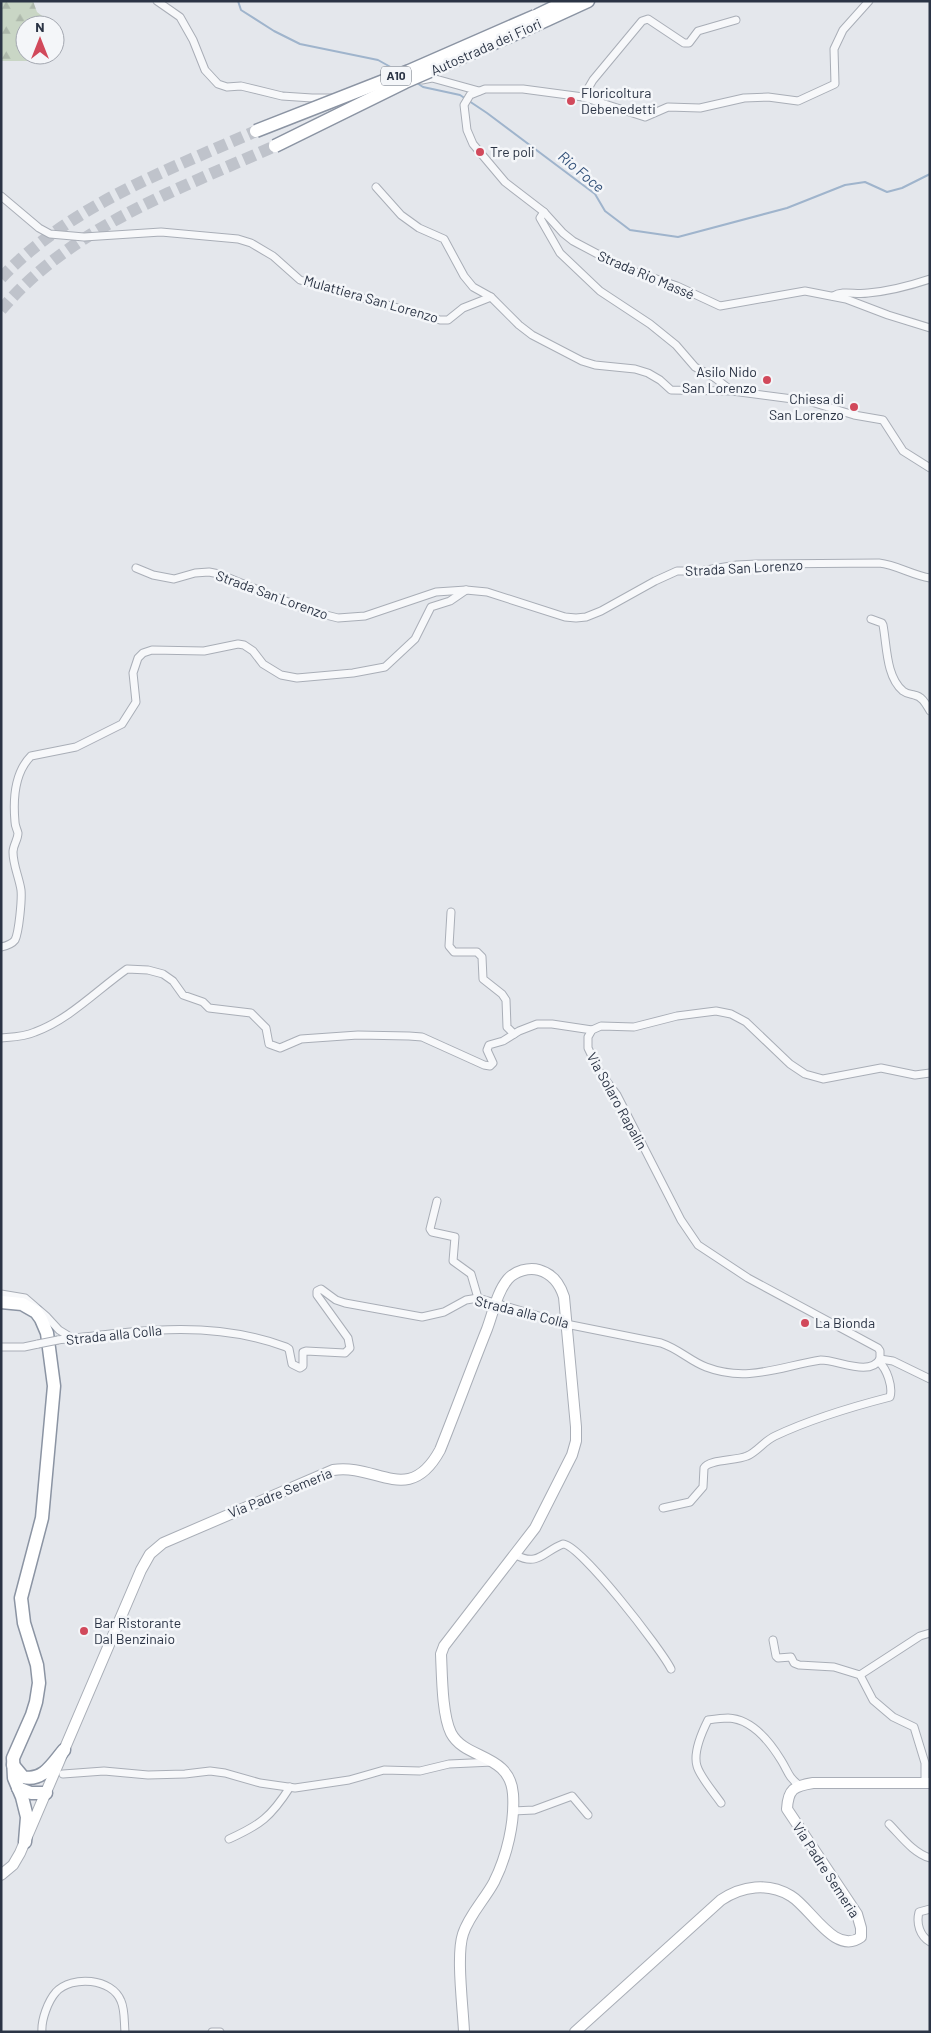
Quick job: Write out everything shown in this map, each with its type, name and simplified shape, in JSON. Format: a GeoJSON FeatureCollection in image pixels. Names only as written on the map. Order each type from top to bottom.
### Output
{"type":"FeatureCollection","features":[{"type":"Feature","properties":{"kind":"highway","name":"Autostrada dei Fiori"},"geometry":{"type":"LineString","coordinates":[[275,146],[537,20],[567,1]]}},
{"type":"Feature","properties":{"kind":"highway","name":"Autostrada dei Fiori"},"geometry":{"type":"LineString","coordinates":[[256,131],[588,1]]}},
{"type":"Feature","properties":{"kind":"highway"},"geometry":{"type":"LineString","coordinates":[[1,1302],[22,1304],[36,1312],[41,1319],[48,1333],[54,1386],[42,1518],[21,1598],[24,1623],[37,1665],[38,1693],[32,1715],[14,1754],[14,1778],[27,1817],[25,1842]]}},
{"type":"Feature","properties":{"kind":"highway"},"geometry":{"type":"LineString","coordinates":[[28,1778],[36,1777],[46,1772],[64,1750]]}},
{"type":"Feature","properties":{"kind":"highway"},"geometry":{"type":"LineString","coordinates":[[13,1766],[20,1774],[36,1783],[46,1793]]}},
{"type":"Feature","properties":{"kind":"highway"},"geometry":{"type":"LineString","coordinates":[[18,1788],[31,1793],[46,1793]]}},
{"type":"Feature","properties":{"kind":"main road","name":"Via Padre Semeria"},"geometry":{"type":"LineString","coordinates":[[1,1875],[18,1859],[87,1701],[141,1570],[150,1554],[163,1542],[333,1470],[352,1469],[395,1480],[406,1480],[420,1475],[430,1466],[440,1450],[496,1304],[508,1280],[521,1271],[536,1269],[546,1272],[555,1278],[561,1287],[564,1297],[576,1441],[572,1455],[541,1518],[516,1555],[444,1646],[441,1654],[447,1722],[452,1735],[463,1745],[500,1766],[509,1777],[513,1793],[513,1811],[508,1844],[494,1881],[467,1925],[460,1945],[464,2032]]}},
{"type":"Feature","properties":{"kind":"main road"},"geometry":{"type":"LineString","coordinates":[[799,1785],[813,1783],[927,1783]]}},
{"type":"Feature","properties":{"kind":"main road","name":"Via Padre Semeria"},"geometry":{"type":"LineString","coordinates":[[575,2032],[721,1900],[740,1889],[763,1887],[781,1891],[792,1897],[834,1937],[845,1943],[854,1942],[861,1937],[861,1928],[857,1914],[786,1810],[787,1798],[799,1785]]}},
{"type":"Feature","properties":{"kind":"street"},"geometry":{"type":"LineString","coordinates":[[158,1],[180,17],[193,40],[205,70],[218,84],[227,87],[241,86],[282,96],[312,98],[374,96],[398,92],[426,78],[479,91]]}},
{"type":"Feature","properties":{"kind":"street","name":"Strada Rio Massé"},"geometry":{"type":"LineString","coordinates":[[869,1],[843,30],[834,49],[835,84],[798,101],[768,97],[744,98],[700,108],[668,107],[645,117],[583,97],[523,89],[485,89],[470,95],[464,105],[466,124],[473,144],[505,182],[544,212],[563,233],[605,259],[636,273],[677,286],[720,306],[805,291],[832,296],[930,328]]}},
{"type":"Feature","properties":{"kind":"street"},"geometry":{"type":"LineString","coordinates":[[583,97],[594,80],[642,21],[648,19],[684,43],[689,43],[698,31],[736,20]]}},
{"type":"Feature","properties":{"kind":"street"},"geometry":{"type":"LineString","coordinates":[[376,187],[401,215],[419,228],[444,239],[464,276],[473,287],[491,297],[519,325],[532,335],[582,362],[635,369],[648,373],[672,390],[732,391],[808,401],[854,415],[883,420],[903,452],[930,468]]}},
{"type":"Feature","properties":{"kind":"street","name":"Mulattiera San Lorenzo"},"geometry":{"type":"LineString","coordinates":[[1,196],[39,228],[50,234],[84,237],[161,232],[238,239],[251,243],[273,256],[300,280],[440,320],[448,320],[463,308],[491,297]]}},
{"type":"Feature","properties":{"kind":"street"},"geometry":{"type":"LineString","coordinates":[[544,212],[540,218],[560,253],[600,291],[650,324],[676,345],[695,367],[715,378],[732,391]]}},
{"type":"Feature","properties":{"kind":"street"},"geometry":{"type":"LineString","coordinates":[[832,296],[841,292],[860,294],[902,289],[930,278]]}},
{"type":"Feature","properties":{"kind":"street","name":"Strada San Lorenzo"},"geometry":{"type":"LineString","coordinates":[[136,568],[174,579],[195,573],[208,572],[219,574],[310,611],[338,618],[364,616],[436,592],[466,590],[487,592],[565,617],[586,617],[677,571],[700,571],[747,565],[891,564],[910,573],[930,578]]}},
{"type":"Feature","properties":{"kind":"street"},"geometry":{"type":"LineString","coordinates":[[1,947],[8,945],[14,940],[18,928],[21,893],[13,849],[18,837],[15,825],[14,801],[17,780],[26,761],[31,756],[76,746],[122,724],[136,702],[133,673],[138,658],[143,654],[152,650],[204,651],[238,644],[254,651],[263,664],[281,675],[297,678],[352,673],[386,667],[415,639],[431,607],[450,601],[466,590]]}},
{"type":"Feature","properties":{"kind":"street"},"geometry":{"type":"LineString","coordinates":[[871,619],[883,625],[891,670],[896,682],[908,694],[921,698],[930,711]]}},
{"type":"Feature","properties":{"kind":"street"},"geometry":{"type":"LineString","coordinates":[[451,912],[449,946],[454,952],[477,952],[482,957],[483,979],[502,994],[506,1000],[507,1027],[514,1034]]}},
{"type":"Feature","properties":{"kind":"street"},"geometry":{"type":"LineString","coordinates":[[1,1038],[35,1032],[57,1022],[127,969],[163,974],[173,981],[183,995],[203,1002],[209,1008],[251,1013],[266,1028],[269,1044],[280,1048],[301,1039],[358,1035],[422,1037],[490,1066],[493,1063],[487,1050],[489,1045],[504,1041],[514,1034],[537,1024],[552,1024],[592,1030]]}},
{"type":"Feature","properties":{"kind":"street","name":"Via Solaro Rapalin"},"geometry":{"type":"LineString","coordinates":[[880,1361],[880,1351],[878,1348],[748,1278],[698,1244],[681,1220],[617,1096],[599,1071],[588,1048],[588,1037],[592,1030],[601,1026],[634,1027],[677,1016],[716,1011],[731,1014],[746,1022],[790,1064],[805,1074],[823,1079],[881,1068],[915,1075],[930,1073]]}},
{"type":"Feature","properties":{"kind":"street"},"geometry":{"type":"LineString","coordinates":[[437,1201],[430,1229],[432,1232],[455,1237],[453,1261],[471,1274],[478,1298]]}},
{"type":"Feature","properties":{"kind":"street","name":"Strada alla Colla"},"geometry":{"type":"LineString","coordinates":[[1,1347],[24,1347],[114,1332],[161,1329],[239,1334],[265,1339],[286,1347],[289,1349],[292,1364],[300,1368],[304,1366],[304,1352],[306,1351],[339,1354],[347,1352],[350,1348],[348,1338],[317,1295],[319,1289],[336,1300],[418,1317],[436,1315],[466,1300],[478,1298],[566,1324],[648,1339],[673,1347],[705,1367],[740,1373],[766,1373],[821,1360],[830,1360],[866,1368],[873,1367],[880,1361],[893,1362],[930,1379]]}},
{"type":"Feature","properties":{"kind":"street"},"geometry":{"type":"LineString","coordinates":[[1,1294],[25,1298],[48,1316],[58,1330],[72,1338]]}},
{"type":"Feature","properties":{"kind":"street"},"geometry":{"type":"LineString","coordinates":[[663,1508],[690,1502],[703,1487],[704,1468],[710,1463],[748,1456],[774,1437],[845,1410],[890,1397],[890,1386],[880,1361]]}},
{"type":"Feature","properties":{"kind":"street"},"geometry":{"type":"LineString","coordinates":[[516,1555],[523,1559],[536,1560],[563,1544],[572,1547],[594,1569],[643,1627],[671,1668]]}},
{"type":"Feature","properties":{"kind":"street"},"geometry":{"type":"LineString","coordinates":[[860,1675],[920,1636],[930,1633]]}},
{"type":"Feature","properties":{"kind":"street"},"geometry":{"type":"LineString","coordinates":[[773,1640],[778,1658],[791,1657],[794,1663],[798,1665],[834,1667],[860,1675],[873,1700],[893,1717],[914,1727],[925,1763],[927,1783]]}},
{"type":"Feature","properties":{"kind":"street"},"geometry":{"type":"LineString","coordinates":[[721,1803],[697,1767],[696,1757],[703,1730],[708,1720],[736,1719],[758,1732],[778,1755],[790,1778],[799,1785]]}},
{"type":"Feature","properties":{"kind":"street"},"geometry":{"type":"LineString","coordinates":[[63,1774],[71,1775],[104,1771],[186,1774],[210,1771],[260,1782],[290,1787],[304,1787],[339,1782],[384,1770],[420,1772],[448,1764],[493,1762]]}},
{"type":"Feature","properties":{"kind":"street"},"geometry":{"type":"LineString","coordinates":[[229,1839],[256,1827],[266,1819],[290,1787]]}},
{"type":"Feature","properties":{"kind":"street"},"geometry":{"type":"LineString","coordinates":[[513,1811],[534,1810],[572,1796],[588,1815]]}},
{"type":"Feature","properties":{"kind":"street"},"geometry":{"type":"LineString","coordinates":[[889,1824],[914,1850],[930,1858]]}},
{"type":"Feature","properties":{"kind":"street"},"geometry":{"type":"LineString","coordinates":[[930,1909],[919,1912],[918,1916],[923,1937],[930,1942]]}},
{"type":"Feature","properties":{"kind":"street"},"geometry":{"type":"LineString","coordinates":[[42,2032],[47,2007],[56,1992],[66,1986],[88,1981],[108,1987],[121,2000],[125,2032]]}},
{"type":"Feature","properties":{"kind":"street"},"geometry":{"type":"LineString","coordinates":[[212,2032],[220,2032]]}},
{"type":"Feature","properties":{"kind":"green space"},"geometry":{"type":"Polygon","coordinates":[[[1,1],[33,1],[37,12],[41,15],[15,15],[15,61],[1,61],[1,1]]]}},
{"type":"Feature","properties":{"kind":"waterway","name":"Rio Foce"},"geometry":{"type":"LineString","coordinates":[[238,1],[241,10],[274,31],[300,44],[378,60],[396,70]]}},
{"type":"Feature","properties":{"kind":"waterway","name":"Rio Foce"},"geometry":{"type":"LineString","coordinates":[[417,83],[423,87],[460,95],[487,113],[595,194],[605,211],[630,230],[678,237],[787,208],[845,185],[865,182],[887,192],[902,188],[930,174]]}},
{"type":"Feature","properties":{"kind":"tunnel"},"geometry":{"type":"LineString","coordinates":[[1,278],[28,252],[89,210],[154,176],[256,131]]}},
{"type":"Feature","properties":{"kind":"tunnel"},"geometry":{"type":"LineString","coordinates":[[1,310],[29,281],[60,255],[93,233],[165,195],[275,146]]}},
{"type":"Feature","properties":{"kind":"place","name":"Floricoltura Debenedetti"},"geometry":{"type":"Point","coordinates":[571,101]}},
{"type":"Feature","properties":{"kind":"place","name":"Tre poli"},"geometry":{"type":"Point","coordinates":[480,152]}},
{"type":"Feature","properties":{"kind":"place","name":"Asilo Nido San Lorenzo"},"geometry":{"type":"Point","coordinates":[767,380]}},
{"type":"Feature","properties":{"kind":"place","name":"Chiesa di San Lorenzo"},"geometry":{"type":"Point","coordinates":[854,407]}},
{"type":"Feature","properties":{"kind":"place","name":"La Bionda"},"geometry":{"type":"Point","coordinates":[805,1323]}},
{"type":"Feature","properties":{"kind":"place","name":"Bar Ristorante Dal Benzinaio"},"geometry":{"type":"Point","coordinates":[84,1631]}}]}
